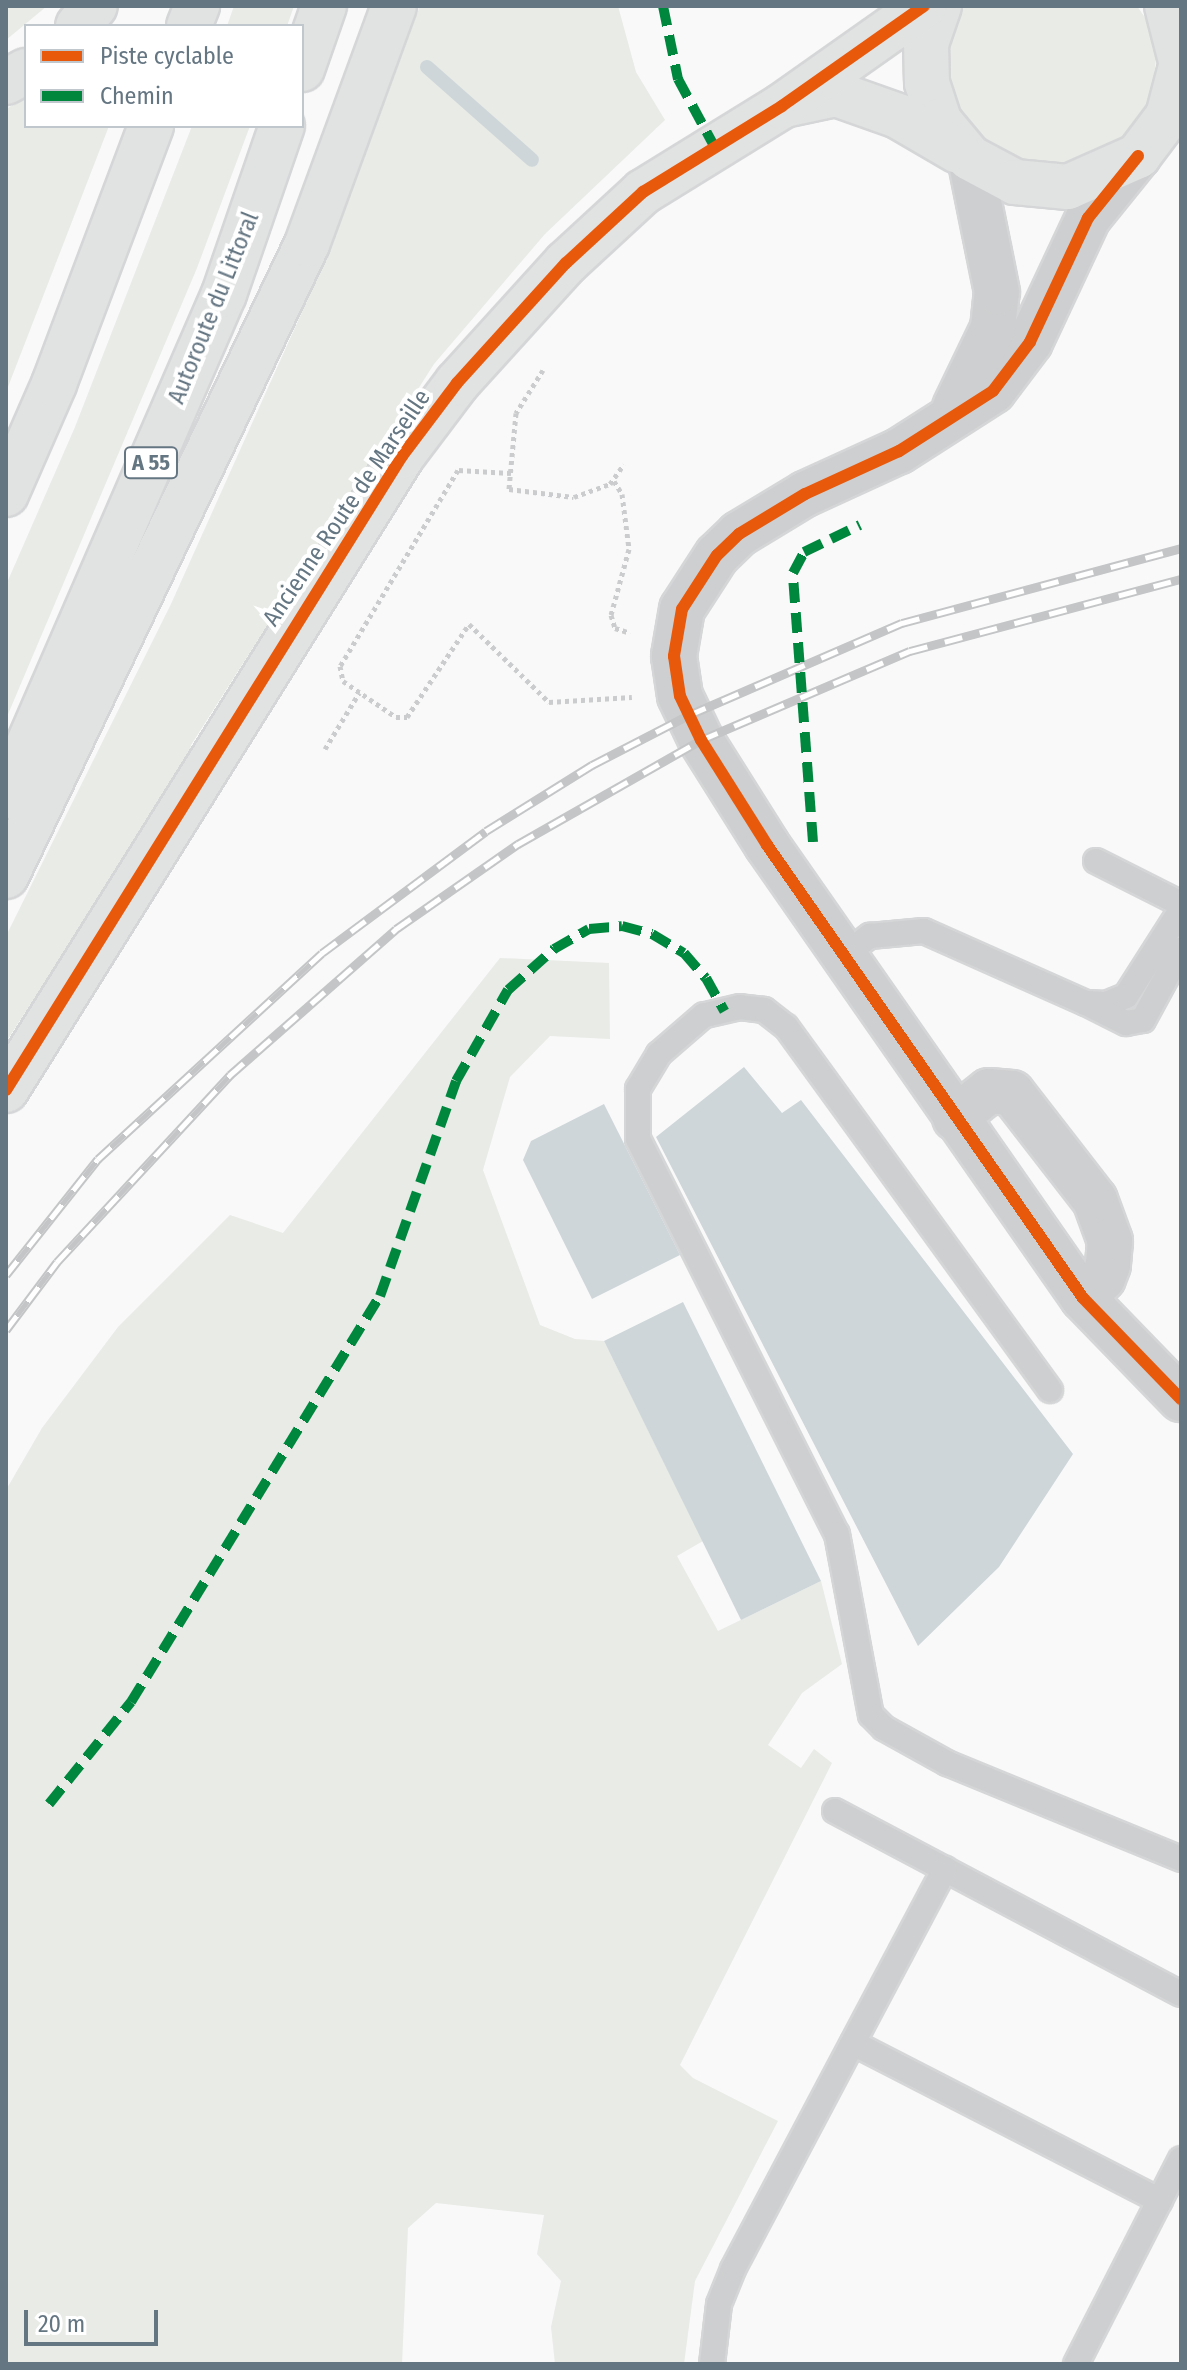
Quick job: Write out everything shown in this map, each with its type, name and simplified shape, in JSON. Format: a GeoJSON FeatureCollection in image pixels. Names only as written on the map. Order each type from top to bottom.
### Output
{"type":"FeatureCollection","features":[{"type":"Feature","properties":{"kind":"main road"},"geometry":{"type":"LineString","coordinates":[[80,24],[95,6]]}},
{"type":"Feature","properties":{"kind":"main road"},"geometry":{"type":"LineString","coordinates":[[304,63],[324,6]]}},
{"type":"Feature","properties":{"kind":"main road"},"geometry":{"type":"LineString","coordinates":[[6,876],[307,244],[394,6]]}},
{"type":"Feature","properties":{"kind":"main road","name":"Ancienne Route de Marseille"},"geometry":{"type":"LineString","coordinates":[[6,1090],[328,572],[402,456],[457,383],[566,263],[643,192],[782,106],[924,6]]}},
{"type":"Feature","properties":{"kind":"main road"},"geometry":{"type":"LineString","coordinates":[[939,6],[926,43],[927,83],[939,121],[970,158]]}},
{"type":"Feature","properties":{"kind":"main road"},"geometry":{"type":"LineString","coordinates":[[1138,156],[1174,104],[1181,64],[1167,6]]}},
{"type":"Feature","properties":{"kind":"main road"},"geometry":{"type":"LineString","coordinates":[[6,82],[24,72]]}},
{"type":"Feature","properties":{"kind":"main road","name":"Ancienne Route de Marseille"},"geometry":{"type":"LineString","coordinates":[[782,106],[836,94],[898,116],[1015,182],[1068,187],[1138,156]]}},
{"type":"Feature","properties":{"kind":"main road"},"geometry":{"type":"LineString","coordinates":[[6,494],[54,384],[150,128]]}},
{"type":"Feature","properties":{"kind":"main road","name":"Autoroute du Littoral"},"geometry":{"type":"LineString","coordinates":[[6,796],[224,294],[281,128]]}},
{"type":"Feature","properties":{"kind":"street"},"geometry":{"type":"LineString","coordinates":[[1138,156],[1088,218],[1016,365],[993,391],[943,425],[763,516],[739,534],[698,579],[682,609],[675,638],[675,677],[701,740],[843,956],[955,1118],[1083,1298],[1181,1399]]}},
{"type":"Feature","properties":{"kind":"street"},"geometry":{"type":"LineString","coordinates":[[943,425],[981,363],[993,328],[994,259],[970,158]]}},
{"type":"Feature","properties":{"kind":"street"},"geometry":{"type":"LineString","coordinates":[[955,1118],[989,1091],[1012,1093],[1095,1200],[1110,1241],[1108,1265],[1103,1278],[1083,1298]]}},
{"type":"Feature","properties":{"kind":"lane"},"geometry":{"type":"LineString","coordinates":[[1096,861],[1181,904]]}},
{"type":"Feature","properties":{"kind":"lane"},"geometry":{"type":"LineString","coordinates":[[1086,1003],[1106,1004],[1126,996],[1181,910]]}},
{"type":"Feature","properties":{"kind":"lane"},"geometry":{"type":"LineString","coordinates":[[843,956],[870,936],[924,931],[1126,1023],[1143,1020],[1181,950]]}},
{"type":"Feature","properties":{"kind":"lane"},"geometry":{"type":"LineString","coordinates":[[1050,1390],[786,1027],[764,1010],[740,1007],[704,1015],[659,1054],[638,1089],[638,1139],[837,1534],[871,1715],[884,1728],[947,1763],[1181,1859]]}},
{"type":"Feature","properties":{"kind":"lane"},"geometry":{"type":"LineString","coordinates":[[835,1811],[1181,1994]]}},
{"type":"Feature","properties":{"kind":"lane"},"geometry":{"type":"LineString","coordinates":[[712,2364],[719,2304],[733,2269],[945,1869]]}},
{"type":"Feature","properties":{"kind":"lane"},"geometry":{"type":"LineString","coordinates":[[853,2043],[1160,2201]]}},
{"type":"Feature","properties":{"kind":"lane"},"geometry":{"type":"LineString","coordinates":[[1076,2364],[1181,2159]]}},
{"type":"Feature","properties":{"kind":"path"},"geometry":{"type":"LineString","coordinates":[[543,370],[516,413],[509,489],[570,497],[614,481],[624,464]]}},
{"type":"Feature","properties":{"kind":"path"},"geometry":{"type":"LineString","coordinates":[[511,473],[461,467],[340,666],[343,681],[396,717],[407,717],[469,624],[549,702],[632,697]]}},
{"type":"Feature","properties":{"kind":"path"},"geometry":{"type":"LineString","coordinates":[[614,481],[622,494],[629,549],[611,615],[615,628],[630,633]]}},
{"type":"Feature","properties":{"kind":"path"},"geometry":{"type":"LineString","coordinates":[[325,749],[359,693]]}},
{"type":"Feature","properties":{"kind":"shaded area"},"geometry":{"type":"Polygon","coordinates":[[[6,6],[47,6],[24,24],[6,40],[6,6]]]}},
{"type":"Feature","properties":{"kind":"shaded area"},"geometry":{"type":"Polygon","coordinates":[[[234,6],[294,6],[288,24],[228,24],[234,6]]]}},
{"type":"Feature","properties":{"kind":"shaded area"},"geometry":{"type":"Polygon","coordinates":[[[420,6],[618,6],[636,72],[665,120],[545,234],[434,364],[191,745],[188,762],[6,1042],[6,936],[171,604],[332,245],[420,6]]]}},
{"type":"Feature","properties":{"kind":"shaded area"},"geometry":{"type":"Polygon","coordinates":[[[957,6],[1137,6],[1148,22],[1156,59],[1152,97],[1135,131],[1072,172],[1003,166],[940,89],[947,21],[957,6]]]}},
{"type":"Feature","properties":{"kind":"shaded area"},"geometry":{"type":"Polygon","coordinates":[[[24,99],[24,128],[108,128],[6,392],[6,109],[24,99]]]}},
{"type":"Feature","properties":{"kind":"shaded area"},"geometry":{"type":"Polygon","coordinates":[[[191,128],[249,128],[197,268],[6,719],[6,585],[75,427],[191,128]]]}},
{"type":"Feature","properties":{"kind":"shaded area"},"geometry":{"type":"Polygon","coordinates":[[[500,958],[609,963],[610,1039],[550,1036],[510,1077],[483,1170],[540,1325],[575,1339],[604,1341],[703,1541],[677,1556],[718,1631],[821,1581],[842,1664],[802,1693],[768,1745],[801,1768],[814,1749],[832,1763],[680,2065],[693,2078],[778,2121],[695,2281],[684,2364],[555,2364],[551,2327],[561,2281],[537,2254],[544,2215],[436,2203],[408,2228],[402,2364],[6,2364],[6,1490],[42,1428],[118,1327],[230,1215],[283,1233],[500,958]]]}},
{"type":"Feature","properties":{"kind":"shaded area"},"geometry":{"type":"Polygon","coordinates":[[[744,1067],[782,1113],[801,1100],[1073,1454],[999,1567],[918,1646],[656,1137],[744,1067]]]}},
{"type":"Feature","properties":{"kind":"shaded area"},"geometry":{"type":"Polygon","coordinates":[[[604,1104],[680,1255],[592,1299],[523,1160],[531,1141],[604,1104]]]}},
{"type":"Feature","properties":{"kind":"shaded area"},"geometry":{"type":"Polygon","coordinates":[[[683,1302],[821,1581],[741,1620],[604,1341],[683,1302]]]}},
{"type":"Feature","properties":{"kind":"waterway"},"geometry":{"type":"LineString","coordinates":[[427,67],[532,160]]}},
{"type":"Feature","properties":{"kind":"railway"},"geometry":{"type":"LineString","coordinates":[[6,1275],[98,1159],[322,953],[486,831],[592,765],[689,715],[902,623],[1181,548]]}},
{"type":"Feature","properties":{"kind":"railway"},"geometry":{"type":"LineString","coordinates":[[6,1330],[57,1262],[230,1075],[396,929],[518,844],[701,740],[910,651],[1181,579]]}},
{"type":"Feature","properties":{"kind":"marked path"},"geometry":{"type":"LineString","coordinates":[[663,6],[678,79],[713,144]]}},
{"type":"Feature","properties":{"kind":"marked path"},"geometry":{"type":"LineString","coordinates":[[813,842],[793,573],[804,552],[860,525]]}},
{"type":"Feature","properties":{"kind":"marked path"},"geometry":{"type":"LineString","coordinates":[[49,1804],[131,1702],[380,1296],[456,1081],[508,990],[554,949],[589,929],[622,926],[652,934],[684,953],[706,978],[724,1011]]}},
{"type":"Feature","properties":{"kind":"cycle path"},"geometry":{"type":"LineString","coordinates":[[6,1090],[402,456],[457,383],[566,263],[643,192],[782,106],[924,6]]}},
{"type":"Feature","properties":{"kind":"cycle path"},"geometry":{"type":"LineString","coordinates":[[1138,156],[1088,218],[1030,342],[993,391],[899,451],[805,494],[739,534],[717,555],[682,609],[674,656],[680,696],[701,740],[767,845],[1083,1298],[1181,1399]]}}]}
